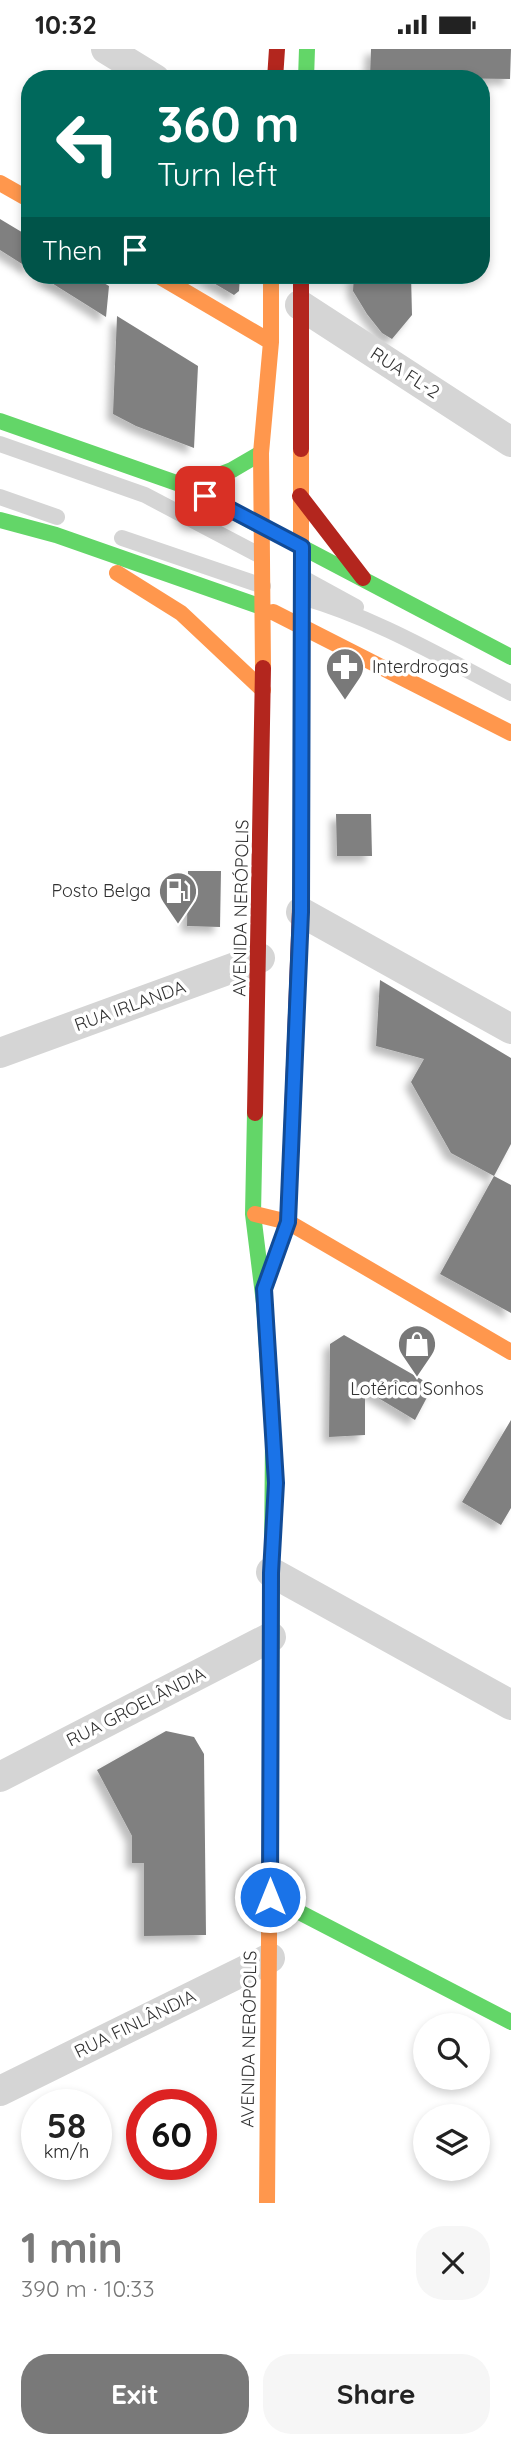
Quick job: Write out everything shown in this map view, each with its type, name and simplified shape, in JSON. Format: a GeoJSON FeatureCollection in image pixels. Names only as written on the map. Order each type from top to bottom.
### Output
{"type":"FeatureCollection","features":[{"type":"Feature","properties":{"kind":"main road"},"geometry":{"type":"LineString","coordinates":[[276,70],[277,49]]}},
{"type":"Feature","properties":{"kind":"main road"},"geometry":{"type":"LineString","coordinates":[[306,70],[307,49]]}},
{"type":"Feature","properties":{"kind":"main road"},"geometry":{"type":"LineString","coordinates":[[0,183],[21,195]]}},
{"type":"Feature","properties":{"kind":"main road"},"geometry":{"type":"LineString","coordinates":[[172,284],[271,342]]}},
{"type":"Feature","properties":{"kind":"main road","name":"AVENIDA NERÓPOLIS"},"geometry":{"type":"LineString","coordinates":[[264,1289],[288,1222],[301,912],[302,625],[263,557],[261,453],[271,342],[271,284]]}},
{"type":"Feature","properties":{"kind":"main road","name":"AVENIDA NERÓPOLIS"},"geometry":{"type":"LineString","coordinates":[[267,2203],[271,1573],[276,1483],[264,1289],[253,1214],[260,958],[262,607],[302,577],[301,284]]}},
{"type":"Feature","properties":{"kind":"main road"},"geometry":{"type":"LineString","coordinates":[[0,421],[188,487],[511,657]]}},
{"type":"Feature","properties":{"kind":"main road"},"geometry":{"type":"LineString","coordinates":[[188,487],[232,470],[261,453]]}},
{"type":"Feature","properties":{"kind":"main road"},"geometry":{"type":"LineString","coordinates":[[300,496],[363,578]]}},
{"type":"Feature","properties":{"kind":"main road"},"geometry":{"type":"LineString","coordinates":[[0,520],[56,535],[262,607],[511,733]]}},
{"type":"Feature","properties":{"kind":"main road"},"geometry":{"type":"LineString","coordinates":[[56,535],[181,613],[263,690]]}},
{"type":"Feature","properties":{"kind":"main road"},"geometry":{"type":"LineString","coordinates":[[253,1214],[288,1222],[511,1352]]}},
{"type":"Feature","properties":{"kind":"main road"},"geometry":{"type":"LineString","coordinates":[[270,1897],[511,2022]]}},
{"type":"Feature","properties":{"kind":"street"},"geometry":{"type":"LineString","coordinates":[[106,49],[140,70]]}},
{"type":"Feature","properties":{"kind":"street","name":"RUA FL-2"},"geometry":{"type":"LineString","coordinates":[[300,305],[511,442]]}},
{"type":"Feature","properties":{"kind":"street"},"geometry":{"type":"LineString","coordinates":[[511,420],[511,442]]}},
{"type":"Feature","properties":{"kind":"street"},"geometry":{"type":"LineString","coordinates":[[301,912],[511,1029]]}},
{"type":"Feature","properties":{"kind":"street","name":"RUA IRLANDA"},"geometry":{"type":"LineString","coordinates":[[0,1053],[260,958]]}},
{"type":"Feature","properties":{"kind":"street"},"geometry":{"type":"LineString","coordinates":[[271,1573],[511,1705]]}},
{"type":"Feature","properties":{"kind":"street","name":"RUA GROELÂNDIA"},"geometry":{"type":"LineString","coordinates":[[0,1777],[271,1637]]}},
{"type":"Feature","properties":{"kind":"street","name":"RUA FINLÂNDIA"},"geometry":{"type":"LineString","coordinates":[[0,2091],[270,1958]]}},
{"type":"Feature","properties":{"kind":"lane"},"geometry":{"type":"LineString","coordinates":[[0,444],[145,495],[345,600],[390,630]]}},
{"type":"Feature","properties":{"kind":"lane"},"geometry":{"type":"LineString","coordinates":[[0,498],[70,521]]}},
{"type":"Feature","properties":{"kind":"lane"},"geometry":{"type":"LineString","coordinates":[[107,533],[336,607],[390,630],[511,693]]}},
{"type":"Feature","properties":{"kind":"building"},"geometry":{"type":"Polygon","coordinates":[[[371,49],[511,49],[510,79],[490,79],[490,70],[370,70],[371,49]]]}},
{"type":"Feature","properties":{"kind":"building"},"geometry":{"type":"Polygon","coordinates":[[[0,219],[21,232],[21,263],[0,250],[0,219]]]}},
{"type":"Feature","properties":{"kind":"building"},"geometry":{"type":"Polygon","coordinates":[[[53,284],[109,286],[106,317],[53,284]]]}},
{"type":"Feature","properties":{"kind":"building"},"geometry":{"type":"Polygon","coordinates":[[[215,284],[239,284],[239,291],[234,295],[215,284]]]}},
{"type":"Feature","properties":{"kind":"building"},"geometry":{"type":"Polygon","coordinates":[[[353,284],[411,284],[412,315],[392,339],[382,333],[353,291],[353,284]]]}},
{"type":"Feature","properties":{"kind":"building"},"geometry":{"type":"Polygon","coordinates":[[[117,316],[198,366],[194,448],[136,426],[113,414],[117,316]]]}},
{"type":"Feature","properties":{"kind":"building"},"geometry":{"type":"Polygon","coordinates":[[[336,814],[371,814],[372,856],[337,856],[336,814]]]}},
{"type":"Feature","properties":{"kind":"building"},"geometry":{"type":"Polygon","coordinates":[[[188,871],[221,871],[220,927],[187,926],[188,871]]]}},
{"type":"Feature","properties":{"kind":"building"},"geometry":{"type":"Polygon","coordinates":[[[380,980],[511,1058],[511,1144],[494,1176],[451,1153],[411,1082],[424,1059],[376,1046],[380,980]]]}},
{"type":"Feature","properties":{"kind":"building"},"geometry":{"type":"Polygon","coordinates":[[[494,1176],[511,1185],[511,1313],[440,1274],[494,1176]]]}},
{"type":"Feature","properties":{"kind":"building"},"geometry":{"type":"Polygon","coordinates":[[[344,1335],[433,1386],[415,1420],[365,1390],[365,1435],[329,1437],[330,1344],[344,1335]]]}},
{"type":"Feature","properties":{"kind":"building"},"geometry":{"type":"Polygon","coordinates":[[[511,1420],[511,1508],[501,1525],[462,1502],[511,1420]]]}},
{"type":"Feature","properties":{"kind":"building"},"geometry":{"type":"Polygon","coordinates":[[[166,1731],[194,1737],[204,1754],[206,1935],[144,1936],[144,1863],[132,1863],[132,1836],[97,1770],[166,1731]]]}},
{"type":"Feature","properties":{"kind":"traffic: fast"},"geometry":{"type":"LineString","coordinates":[[306,70],[307,49]]}},
{"type":"Feature","properties":{"kind":"traffic: fast"},"geometry":{"type":"LineString","coordinates":[[0,421],[188,487],[264,528]]}},
{"type":"Feature","properties":{"kind":"traffic: fast"},"geometry":{"type":"LineString","coordinates":[[188,487],[232,470],[261,453]]}},
{"type":"Feature","properties":{"kind":"traffic: fast"},"geometry":{"type":"LineString","coordinates":[[0,520],[56,535],[262,607]]}},
{"type":"Feature","properties":{"kind":"traffic: fast"},"geometry":{"type":"LineString","coordinates":[[275,533],[511,657]]}},
{"type":"Feature","properties":{"kind":"traffic: fast"},"geometry":{"type":"LineString","coordinates":[[255,1113],[253,1214],[264,1303],[273,1438],[270,1807]]}},
{"type":"Feature","properties":{"kind":"traffic: fast"},"geometry":{"type":"LineString","coordinates":[[270,1897],[511,2022]]}},
{"type":"Feature","properties":{"kind":"traffic: slow"},"geometry":{"type":"LineString","coordinates":[[0,183],[21,195]]}},
{"type":"Feature","properties":{"kind":"traffic: slow"},"geometry":{"type":"LineString","coordinates":[[172,284],[271,342]]}},
{"type":"Feature","properties":{"kind":"traffic: slow"},"geometry":{"type":"LineString","coordinates":[[263,668],[261,453],[271,342],[271,284]]}},
{"type":"Feature","properties":{"kind":"traffic: slow"},"geometry":{"type":"LineString","coordinates":[[301,449],[301,883]]}},
{"type":"Feature","properties":{"kind":"traffic: slow"},"geometry":{"type":"LineString","coordinates":[[117,573],[181,613],[263,690]]}},
{"type":"Feature","properties":{"kind":"traffic: slow"},"geometry":{"type":"LineString","coordinates":[[273,612],[511,733]]}},
{"type":"Feature","properties":{"kind":"traffic: slow"},"geometry":{"type":"LineString","coordinates":[[255,1214],[288,1222],[511,1352]]}},
{"type":"Feature","properties":{"kind":"traffic: slow"},"geometry":{"type":"LineString","coordinates":[[267,2203],[270,1807]]}},
{"type":"Feature","properties":{"kind":"traffic: jam"},"geometry":{"type":"LineString","coordinates":[[276,70],[277,49]]}},
{"type":"Feature","properties":{"kind":"traffic: jam"},"geometry":{"type":"LineString","coordinates":[[301,284],[301,449]]}},
{"type":"Feature","properties":{"kind":"traffic: jam"},"geometry":{"type":"LineString","coordinates":[[300,496],[363,578]]}},
{"type":"Feature","properties":{"kind":"traffic: jam"},"geometry":{"type":"LineString","coordinates":[[255,1113],[263,668]]}},
{"type":"Feature","properties":{"kind":"traffic: jam"},"geometry":{"type":"LineString","coordinates":[[266,1283],[288,1222],[301,883]]}},
{"type":"Feature","properties":{"kind":"place","name":"Interdrogas"},"geometry":{"type":"Point","coordinates":[345,701]}},
{"type":"Feature","properties":{"kind":"place","name":"Posto Belga"},"geometry":{"type":"Point","coordinates":[178,925]}},
{"type":"Feature","properties":{"kind":"place","name":"Lotérica Sonhos"},"geometry":{"type":"Point","coordinates":[417,1378]}},
{"type":"Feature","properties":{"kind":"route"},"geometry":{"type":"LineString","coordinates":[[205,496],[302,547],[301,912],[288,1222],[264,1289],[276,1483],[271,1573],[270,1897]]}}]}
